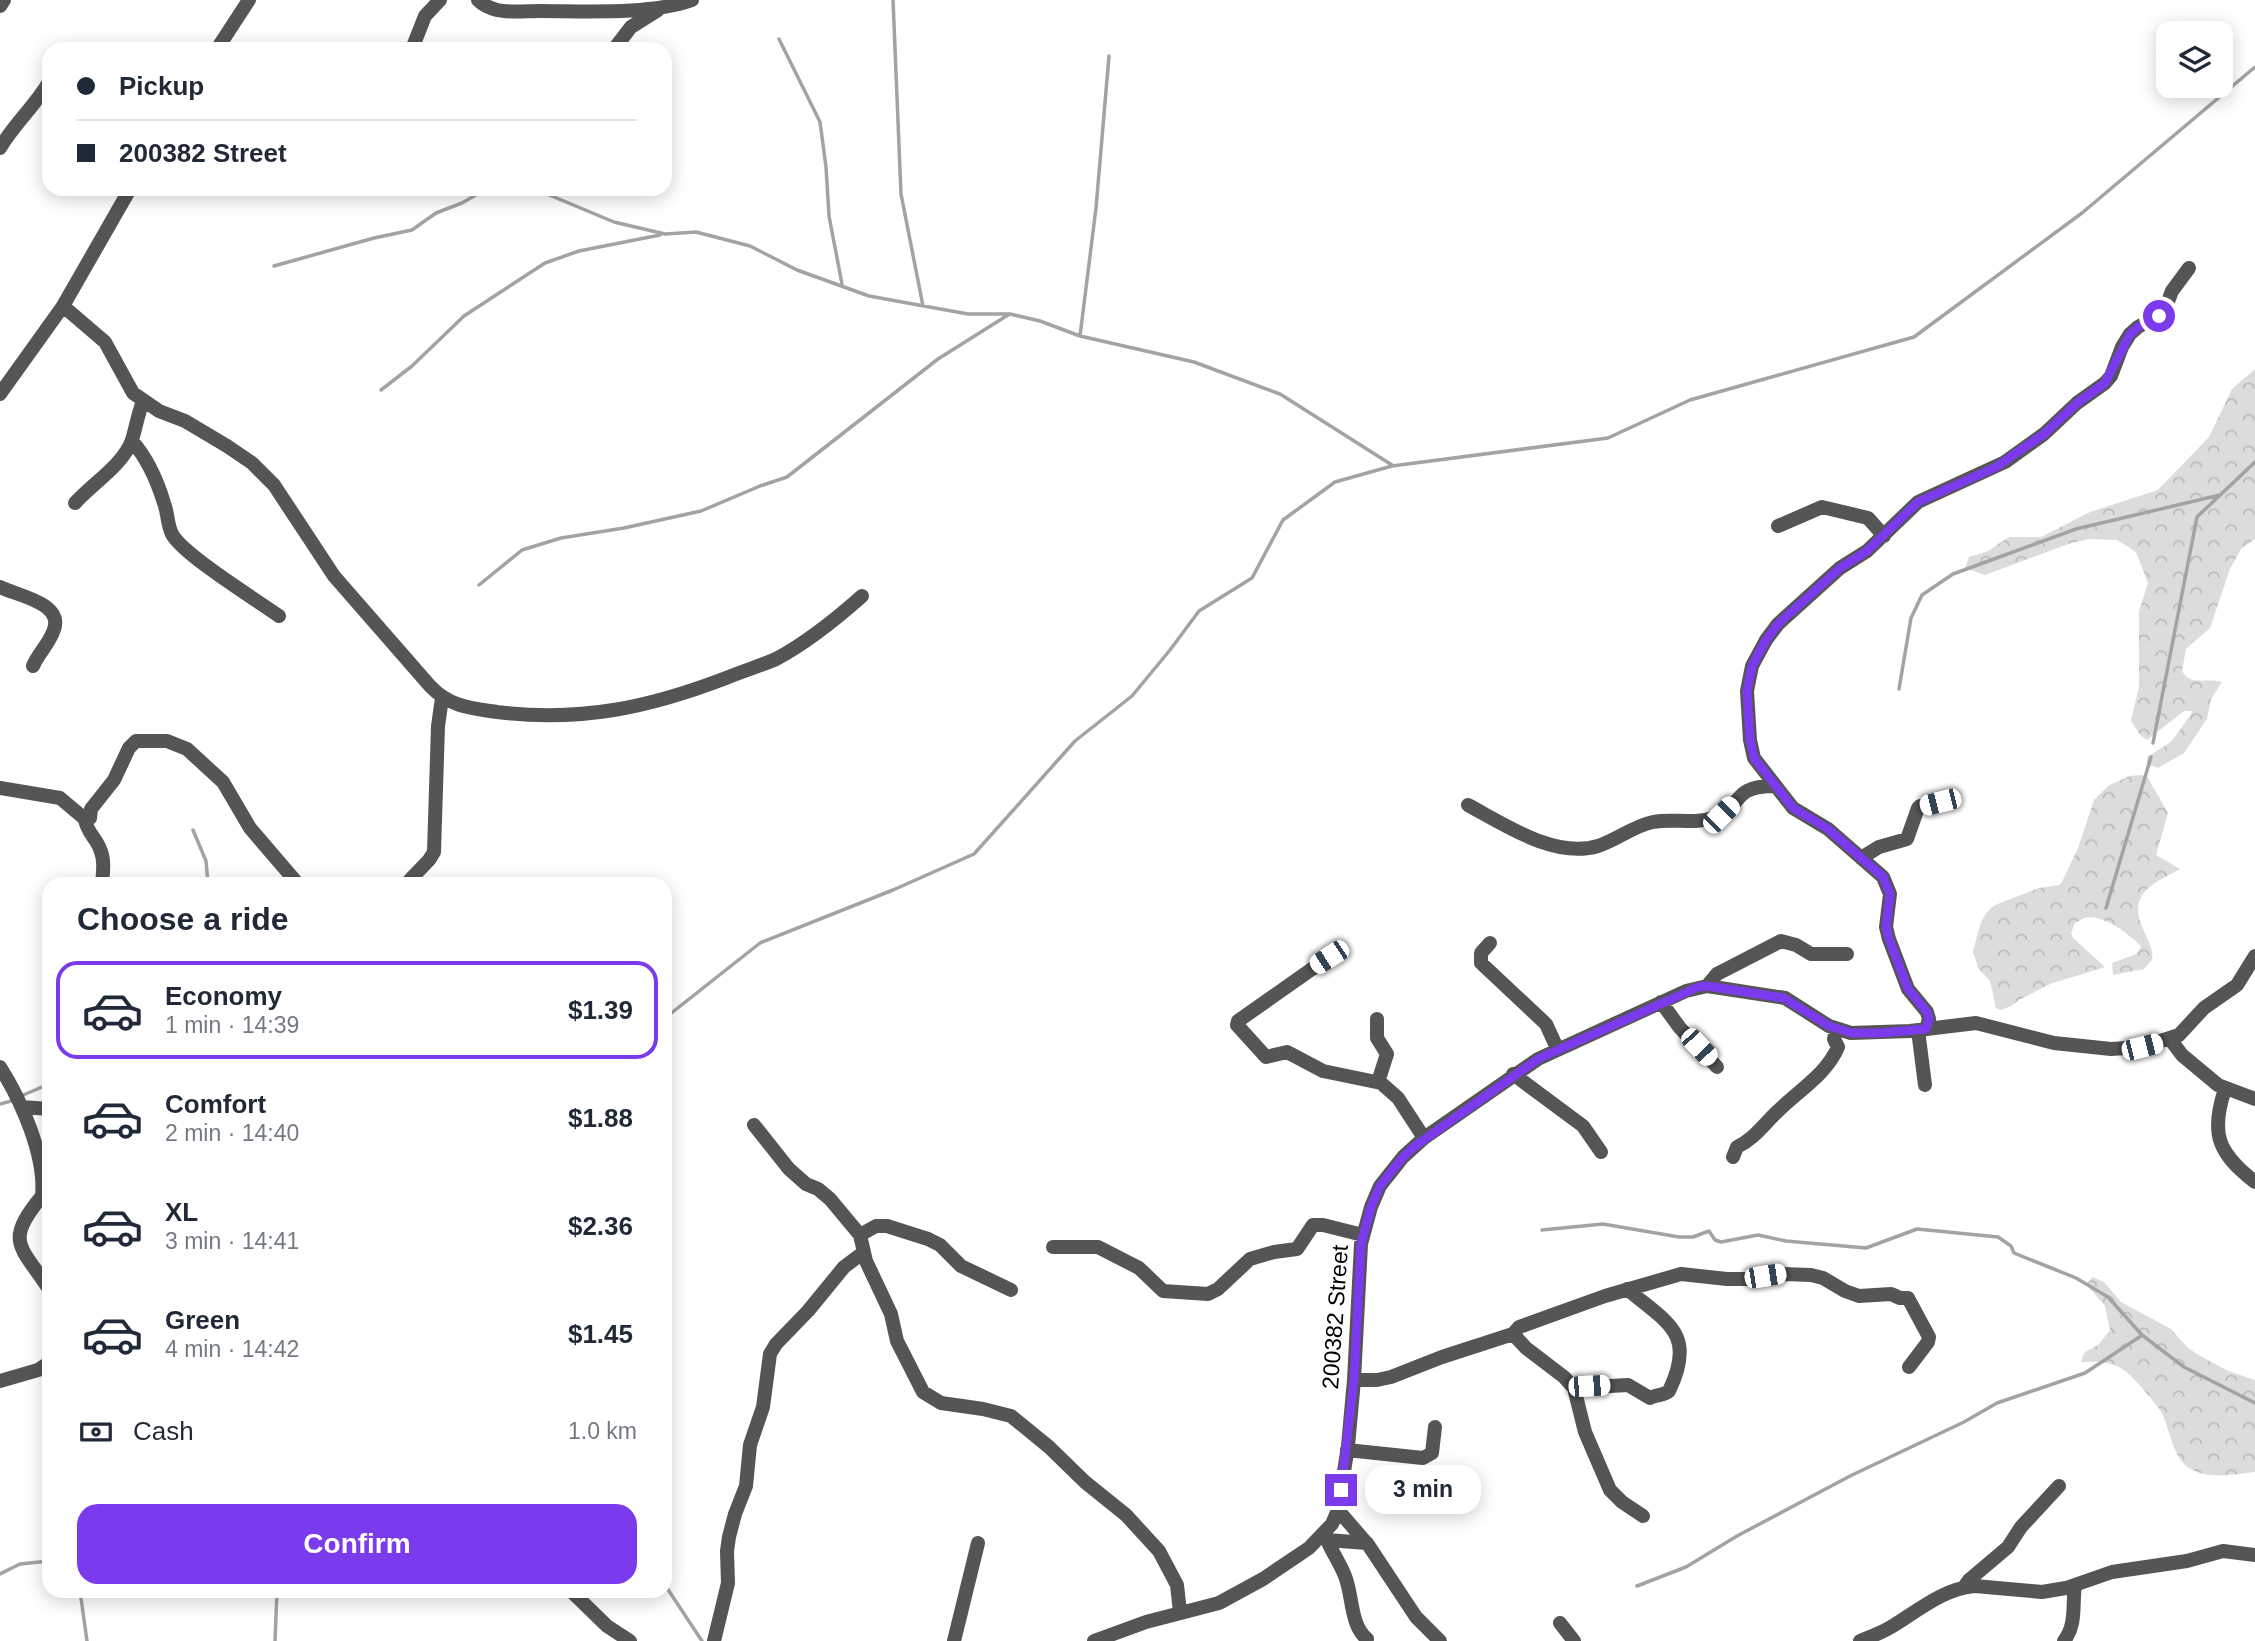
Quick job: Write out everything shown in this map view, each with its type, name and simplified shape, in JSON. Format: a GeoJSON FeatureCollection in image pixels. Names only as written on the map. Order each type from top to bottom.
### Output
{"type":"FeatureCollection","features":[{"type":"Feature","properties":{"kind":"street"},"geometry":{"type":"LineString","coordinates":[[0,6],[4,0]]}},
{"type":"Feature","properties":{"kind":"street"},"geometry":{"type":"LineString","coordinates":[[222,42],[249,0]]}},
{"type":"Feature","properties":{"kind":"street"},"geometry":{"type":"LineString","coordinates":[[415,42],[425,16],[440,0]]}},
{"type":"Feature","properties":{"kind":"street"},"geometry":{"type":"LineString","coordinates":[[481,1],[504,11],[602,11],[666,6],[692,0]]}},
{"type":"Feature","properties":{"kind":"street"},"geometry":{"type":"LineString","coordinates":[[619,42],[637,22],[666,6]]}},
{"type":"Feature","properties":{"kind":"street"},"geometry":{"type":"LineString","coordinates":[[0,148],[12,127],[42,93]]}},
{"type":"Feature","properties":{"kind":"street"},"geometry":{"type":"LineString","coordinates":[[0,394],[63,306],[126,196]]}},
{"type":"Feature","properties":{"kind":"street"},"geometry":{"type":"LineString","coordinates":[[1925,1085],[1922,1030],[1929,1019],[1927,1012],[1908,989],[1887,933],[1886,923],[1891,904],[1888,886],[1883,877],[1828,829],[1793,808],[1754,758],[1747,691],[1752,666],[1766,640],[1785,617],[1840,568],[1867,551],[1918,502],[2005,462],[2044,434],[2084,397],[2105,383],[2111,376],[2126,339],[2138,327],[2164,312],[2172,291],[2189,268]]}},
{"type":"Feature","properties":{"kind":"street"},"geometry":{"type":"LineString","coordinates":[[63,306],[105,342],[133,393],[227,446],[252,463],[274,485],[347,592],[442,698],[460,706],[552,717],[631,708],[692,691],[774,660],[823,629],[862,596]]}},
{"type":"Feature","properties":{"kind":"street"},"geometry":{"type":"LineString","coordinates":[[75,503],[103,477],[132,441],[143,401]]}},
{"type":"Feature","properties":{"kind":"street"},"geometry":{"type":"LineString","coordinates":[[132,441],[149,464],[175,539],[279,616]]}},
{"type":"Feature","properties":{"kind":"street"},"geometry":{"type":"LineString","coordinates":[[1777,526],[1822,507],[1868,518],[1884,536]]}},
{"type":"Feature","properties":{"kind":"street"},"geometry":{"type":"LineString","coordinates":[[0,587],[48,607],[53,614],[55,630],[37,655],[33,666]]}},
{"type":"Feature","properties":{"kind":"street"},"geometry":{"type":"LineString","coordinates":[[413,877],[434,852],[438,726],[442,698]]}},
{"type":"Feature","properties":{"kind":"street"},"geometry":{"type":"LineString","coordinates":[[85,819],[89,818],[91,809],[114,780],[129,748],[136,741],[167,741],[187,749],[223,782],[250,828],[292,877]]}},
{"type":"Feature","properties":{"kind":"street"},"geometry":{"type":"LineString","coordinates":[[1468,805],[1539,840],[1582,849],[1605,844],[1654,822],[1706,821],[1721,815],[1745,791],[1760,786],[1775,786]]}},
{"type":"Feature","properties":{"kind":"street"},"geometry":{"type":"LineString","coordinates":[[0,788],[60,797],[85,819],[87,828],[100,847],[103,857],[102,877]]}},
{"type":"Feature","properties":{"kind":"street"},"geometry":{"type":"LineString","coordinates":[[1861,858],[1879,847],[1907,839],[1914,814],[1920,806],[1940,802]]}},
{"type":"Feature","properties":{"kind":"street"},"geometry":{"type":"LineString","coordinates":[[1707,986],[1717,974],[1780,941],[1796,945],[1811,954],[1847,954]]}},
{"type":"Feature","properties":{"kind":"street"},"geometry":{"type":"LineString","coordinates":[[1490,943],[1481,953],[1481,963],[1546,1024],[1557,1048]]}},
{"type":"Feature","properties":{"kind":"street"},"geometry":{"type":"LineString","coordinates":[[1733,1157],[1737,1147],[1751,1139],[1780,1108],[1825,1068],[1838,1047],[1834,1039],[1836,1029],[1861,1034],[1976,1023],[2054,1044],[2111,1049],[2142,1047],[2179,1035],[2204,1008],[2237,985],[2255,956]]}},
{"type":"Feature","properties":{"kind":"street"},"geometry":{"type":"LineString","coordinates":[[1329,957],[1238,1021],[1237,1026],[1266,1057],[1287,1052],[1322,1071],[1378,1082],[1387,1087],[1398,1098],[1424,1138]]}},
{"type":"Feature","properties":{"kind":"street","name":"200382 Street"},"geometry":{"type":"LineString","coordinates":[[1094,1641],[1180,1612],[1219,1603],[1325,1537],[1338,1510],[1348,1450],[1363,1235],[1380,1186],[1403,1157],[1424,1138],[1513,1074],[1557,1048],[1686,991],[1707,986],[1784,998],[1836,1029]]}},
{"type":"Feature","properties":{"kind":"street"},"geometry":{"type":"LineString","coordinates":[[1661,1002],[1680,1028],[1717,1067]]}},
{"type":"Feature","properties":{"kind":"street"},"geometry":{"type":"LineString","coordinates":[[1377,1019],[1377,1038],[1387,1054],[1378,1082]]}},
{"type":"Feature","properties":{"kind":"street"},"geometry":{"type":"LineString","coordinates":[[2170,1039],[2182,1055],[2225,1089],[2255,1099]]}},
{"type":"Feature","properties":{"kind":"street"},"geometry":{"type":"LineString","coordinates":[[0,1067],[22,1107],[37,1152],[42,1189]]}},
{"type":"Feature","properties":{"kind":"street"},"geometry":{"type":"LineString","coordinates":[[1513,1074],[1583,1126],[1601,1153]]}},
{"type":"Feature","properties":{"kind":"street"},"geometry":{"type":"LineString","coordinates":[[2225,1089],[2217,1119],[2222,1146],[2235,1165],[2255,1182]]}},
{"type":"Feature","properties":{"kind":"street"},"geometry":{"type":"LineString","coordinates":[[22,1107],[42,1108]]}},
{"type":"Feature","properties":{"kind":"street"},"geometry":{"type":"LineString","coordinates":[[754,1125],[789,1169],[830,1199],[860,1235],[863,1252],[887,1302],[897,1341],[923,1392],[941,1403],[1011,1416],[1041,1440],[1085,1482],[1126,1515],[1159,1551],[1177,1585],[1180,1612]]}},
{"type":"Feature","properties":{"kind":"street"},"geometry":{"type":"LineString","coordinates":[[42,1196],[20,1226],[20,1241],[42,1278]]}},
{"type":"Feature","properties":{"kind":"street"},"geometry":{"type":"LineString","coordinates":[[1053,1248],[1098,1247],[1139,1268],[1163,1291],[1208,1294],[1219,1289],[1250,1259],[1297,1249],[1313,1225],[1363,1235]]}},
{"type":"Feature","properties":{"kind":"street"},"geometry":{"type":"LineString","coordinates":[[860,1235],[876,1226],[887,1226],[916,1235],[940,1245],[961,1266],[1011,1290]]}},
{"type":"Feature","properties":{"kind":"street"},"geometry":{"type":"LineString","coordinates":[[714,1641],[728,1583],[729,1537],[746,1486],[750,1445],[763,1407],[770,1354],[844,1267],[863,1252]]}},
{"type":"Feature","properties":{"kind":"street"},"geometry":{"type":"LineString","coordinates":[[1354,1380],[1391,1377],[1513,1334],[1519,1327],[1627,1289],[1681,1274],[1749,1279],[1782,1274],[1823,1278],[1844,1291],[1859,1296],[1891,1294],[1909,1298],[1929,1337],[1909,1367]]}},
{"type":"Feature","properties":{"kind":"street"},"geometry":{"type":"LineString","coordinates":[[1574,1388],[1628,1385],[1650,1398],[1669,1391],[1679,1361],[1677,1333],[1627,1289]]}},
{"type":"Feature","properties":{"kind":"street"},"geometry":{"type":"LineString","coordinates":[[1513,1334],[1574,1388],[1585,1432],[1607,1484],[1616,1497],[1643,1516]]}},
{"type":"Feature","properties":{"kind":"street"},"geometry":{"type":"LineString","coordinates":[[0,1381],[42,1368]]}},
{"type":"Feature","properties":{"kind":"street"},"geometry":{"type":"LineString","coordinates":[[1348,1450],[1423,1458],[1432,1453],[1435,1427]]}},
{"type":"Feature","properties":{"kind":"street"},"geometry":{"type":"LineString","coordinates":[[1964,1587],[2014,1540],[2021,1527],[2059,1486]]}},
{"type":"Feature","properties":{"kind":"street"},"geometry":{"type":"LineString","coordinates":[[1338,1510],[1367,1543],[1416,1617],[1440,1641]]}},
{"type":"Feature","properties":{"kind":"street"},"geometry":{"type":"LineString","coordinates":[[1325,1537],[1367,1543]]}},
{"type":"Feature","properties":{"kind":"street"},"geometry":{"type":"LineString","coordinates":[[1325,1537],[1344,1574],[1361,1634],[1367,1639]]}},
{"type":"Feature","properties":{"kind":"street"},"geometry":{"type":"LineString","coordinates":[[954,1641],[978,1543]]}},
{"type":"Feature","properties":{"kind":"street"},"geometry":{"type":"LineString","coordinates":[[1860,1641],[1889,1629],[1935,1599],[1964,1587],[2042,1592],[2112,1572],[2187,1561],[2223,1551],[2255,1555]]}},
{"type":"Feature","properties":{"kind":"street"},"geometry":{"type":"LineString","coordinates":[[2064,1641],[2073,1629],[2075,1584]]}},
{"type":"Feature","properties":{"kind":"street"},"geometry":{"type":"LineString","coordinates":[[578,1598],[607,1626],[630,1641]]}},
{"type":"Feature","properties":{"kind":"street"},"geometry":{"type":"LineString","coordinates":[[1560,1623],[1574,1641]]}},
{"type":"Feature","properties":{"kind":"green space"},"geometry":{"type":"Polygon","coordinates":[[[2255,369],[2255,539],[2241,549],[2230,569],[2210,628],[2186,649],[2182,671],[2190,679],[2222,682],[2211,699],[2207,719],[2184,753],[2158,768],[2147,764],[2147,757],[2171,742],[2192,713],[2184,711],[2147,740],[2131,721],[2139,686],[2139,611],[2148,583],[2136,552],[2117,540],[2090,539],[2071,543],[1985,575],[1965,568],[1969,557],[1988,551],[2009,537],[2041,537],[2090,512],[2158,490],[2209,437],[2232,389],[2255,369]]]}},
{"type":"Feature","properties":{"kind":"green space"},"geometry":{"type":"Polygon","coordinates":[[[2142,775],[2148,778],[2168,813],[2156,855],[2180,869],[2145,891],[2138,907],[2152,960],[2144,969],[2113,975],[2112,963],[2136,954],[2141,947],[2124,931],[2107,922],[2092,917],[2085,918],[2075,923],[2071,933],[2073,938],[2105,967],[2050,984],[2001,1010],[1996,1008],[1990,981],[1978,968],[1973,951],[1981,922],[1987,912],[1995,905],[2039,888],[2059,885],[2078,848],[2094,800],[2108,786],[2129,776],[2142,775]]]}},
{"type":"Feature","properties":{"kind":"green space"},"geometry":{"type":"Polygon","coordinates":[[[2093,1277],[2104,1282],[2121,1302],[2171,1329],[2197,1354],[2228,1371],[2255,1380],[2255,1472],[2214,1475],[2191,1469],[2177,1453],[2161,1412],[2127,1372],[2113,1364],[2081,1362],[2084,1353],[2099,1344],[2110,1330],[2105,1306],[2086,1284],[2093,1277]]]}},
{"type":"Feature","properties":{"kind":"waterway"},"geometry":{"type":"LineString","coordinates":[[893,0],[901,194],[923,306]]}},
{"type":"Feature","properties":{"kind":"waterway"},"geometry":{"type":"LineString","coordinates":[[779,39],[820,122],[829,216],[842,284]]}},
{"type":"Feature","properties":{"kind":"waterway"},"geometry":{"type":"LineString","coordinates":[[1080,336],[1096,208],[1109,56]]}},
{"type":"Feature","properties":{"kind":"waterway"},"geometry":{"type":"LineString","coordinates":[[672,1012],[760,943],[893,890],[974,854],[1075,741],[1132,696],[1199,611],[1252,578],[1283,520],[1335,482],[1392,466],[1608,438],[1690,400],[1914,337],[2082,213],[2255,67]]}},
{"type":"Feature","properties":{"kind":"waterway"},"geometry":{"type":"LineString","coordinates":[[274,266],[412,230],[436,213],[474,196]]}},
{"type":"Feature","properties":{"kind":"waterway"},"geometry":{"type":"LineString","coordinates":[[552,196],[614,222],[665,234],[696,232],[750,246],[797,270],[869,296],[968,314],[1010,314],[1040,321],[1080,336],[1194,362],[1280,394],[1392,465]]}},
{"type":"Feature","properties":{"kind":"waterway"},"geometry":{"type":"LineString","coordinates":[[381,390],[412,366],[464,316],[545,263],[579,251],[660,235]]}},
{"type":"Feature","properties":{"kind":"waterway"},"geometry":{"type":"LineString","coordinates":[[479,585],[522,550],[561,538],[624,528],[701,511],[787,477],[938,359],[1008,315]]}},
{"type":"Feature","properties":{"kind":"waterway"},"geometry":{"type":"LineString","coordinates":[[2153,743],[2197,517],[2255,462]]}},
{"type":"Feature","properties":{"kind":"waterway"},"geometry":{"type":"LineString","coordinates":[[1899,689],[1911,618],[1922,595],[1953,574],[2076,529],[2220,495]]}},
{"type":"Feature","properties":{"kind":"waterway"},"geometry":{"type":"LineString","coordinates":[[2106,908],[2151,757]]}},
{"type":"Feature","properties":{"kind":"waterway"},"geometry":{"type":"LineString","coordinates":[[193,830],[206,861],[207,877]]}},
{"type":"Feature","properties":{"kind":"waterway"},"geometry":{"type":"LineString","coordinates":[[21,1096],[42,1087]]}},
{"type":"Feature","properties":{"kind":"waterway"},"geometry":{"type":"LineString","coordinates":[[0,1104],[11,1101]]}},
{"type":"Feature","properties":{"kind":"waterway"},"geometry":{"type":"LineString","coordinates":[[1542,1230],[1603,1224],[1679,1237],[1693,1237],[1709,1231],[1715,1240],[1721,1242],[1758,1235],[1786,1241],[1866,1248],[1917,1229],[1998,1237],[2011,1246],[2014,1253],[2076,1278],[2108,1297],[2142,1335],[2184,1367],[2255,1403]]}},
{"type":"Feature","properties":{"kind":"waterway"},"geometry":{"type":"LineString","coordinates":[[1637,1586],[1686,1567],[1737,1536],[1850,1476],[1964,1422],[1997,1403],[2085,1373],[2141,1336]]}},
{"type":"Feature","properties":{"kind":"waterway"},"geometry":{"type":"LineString","coordinates":[[0,1574],[20,1564],[42,1562]]}},
{"type":"Feature","properties":{"kind":"waterway"},"geometry":{"type":"LineString","coordinates":[[672,1596],[702,1641]]}},
{"type":"Feature","properties":{"kind":"waterway"},"geometry":{"type":"LineString","coordinates":[[81,1598],[87,1641]]}},
{"type":"Feature","properties":{"kind":"waterway"},"geometry":{"type":"LineString","coordinates":[[275,1641],[277,1598]]}},
{"type":"Feature","properties":{"kind":"route"},"geometry":{"type":"LineString","coordinates":[[1341,1490],[1354,1380],[1363,1235],[1380,1186],[1403,1157],[1424,1138],[1439,1130],[1513,1074],[1557,1048],[1698,987],[1707,986],[1784,998],[1829,1026],[1852,1033],[1926,1029],[1929,1016],[1908,989],[1889,939],[1886,927],[1891,904],[1888,886],[1883,877],[1828,829],[1802,815],[1786,802],[1752,754],[1747,683],[1752,666],[1778,624],[1840,568],[1867,551],[1918,502],[1996,467],[2044,434],[2084,397],[2105,383],[2111,376],[2130,334],[2159,316]]}}]}
